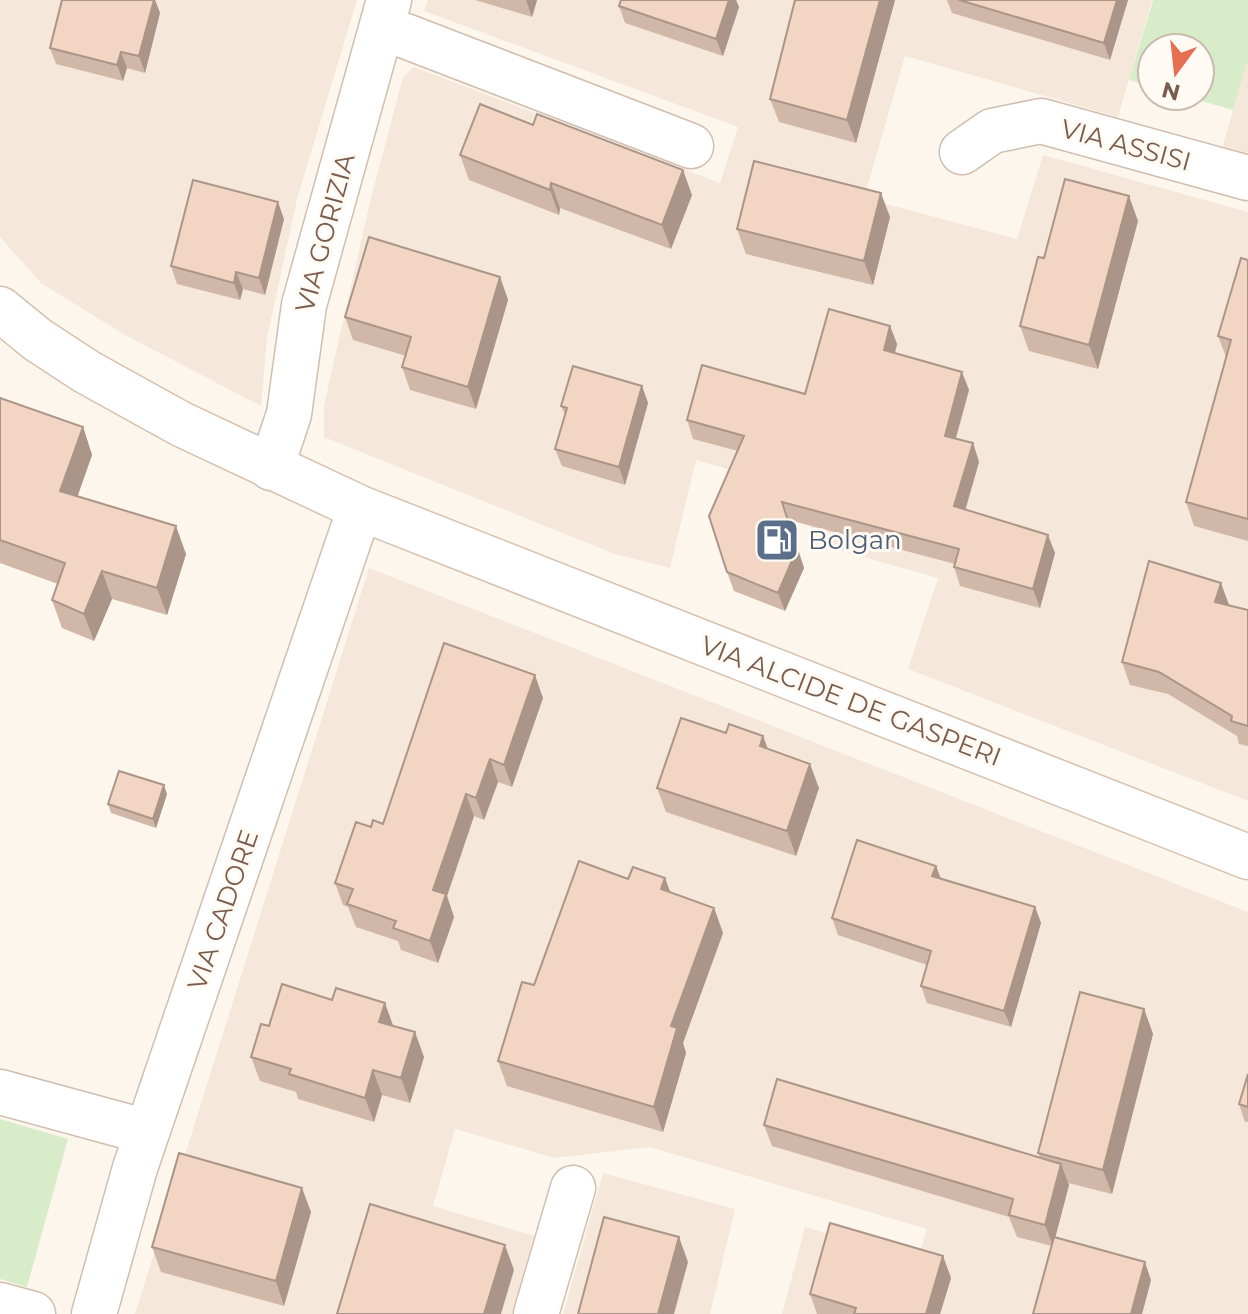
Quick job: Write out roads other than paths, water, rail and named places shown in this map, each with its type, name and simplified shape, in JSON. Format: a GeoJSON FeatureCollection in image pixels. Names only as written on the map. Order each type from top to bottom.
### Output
{"type":"FeatureCollection","features":[{"type":"Feature","properties":{"kind":"street"},"geometry":{"type":"LineString","coordinates":[[385,14],[691,146]]}},
{"type":"Feature","properties":{"kind":"street","name":"VIA GORIZIA"},"geometry":{"type":"LineString","coordinates":[[271,468],[289,414],[304,305],[385,14]]}},
{"type":"Feature","properties":{"kind":"street","name":"VIA ASSISI"},"geometry":{"type":"LineString","coordinates":[[962,152],[992,131],[1041,121],[1248,178]]}},
{"type":"Feature","properties":{"kind":"street"},"geometry":{"type":"LineString","coordinates":[[0,309],[38,340],[87,372],[181,424],[360,508]]}},
{"type":"Feature","properties":{"kind":"street","name":"VIA ALCIDE DE GASPERI"},"geometry":{"type":"LineString","coordinates":[[360,508],[1248,857]]}},
{"type":"Feature","properties":{"kind":"street","name":"VIA CADORE"},"geometry":{"type":"LineString","coordinates":[[94,1314],[147,1132],[360,508]]}},
{"type":"Feature","properties":{"kind":"street"},"geometry":{"type":"LineString","coordinates":[[0,1092],[147,1132]]}},
{"type":"Feature","properties":{"kind":"street"},"geometry":{"type":"LineString","coordinates":[[536,1314],[573,1188]]}},
{"type":"Feature","properties":{"kind":"street"},"geometry":{"type":"LineString","coordinates":[[0,1305],[33,1314]]}},
{"type":"Feature","properties":{"kind":"place","name":"Bolgan"},"geometry":{"type":"Point","coordinates":[777,540]}}]}
